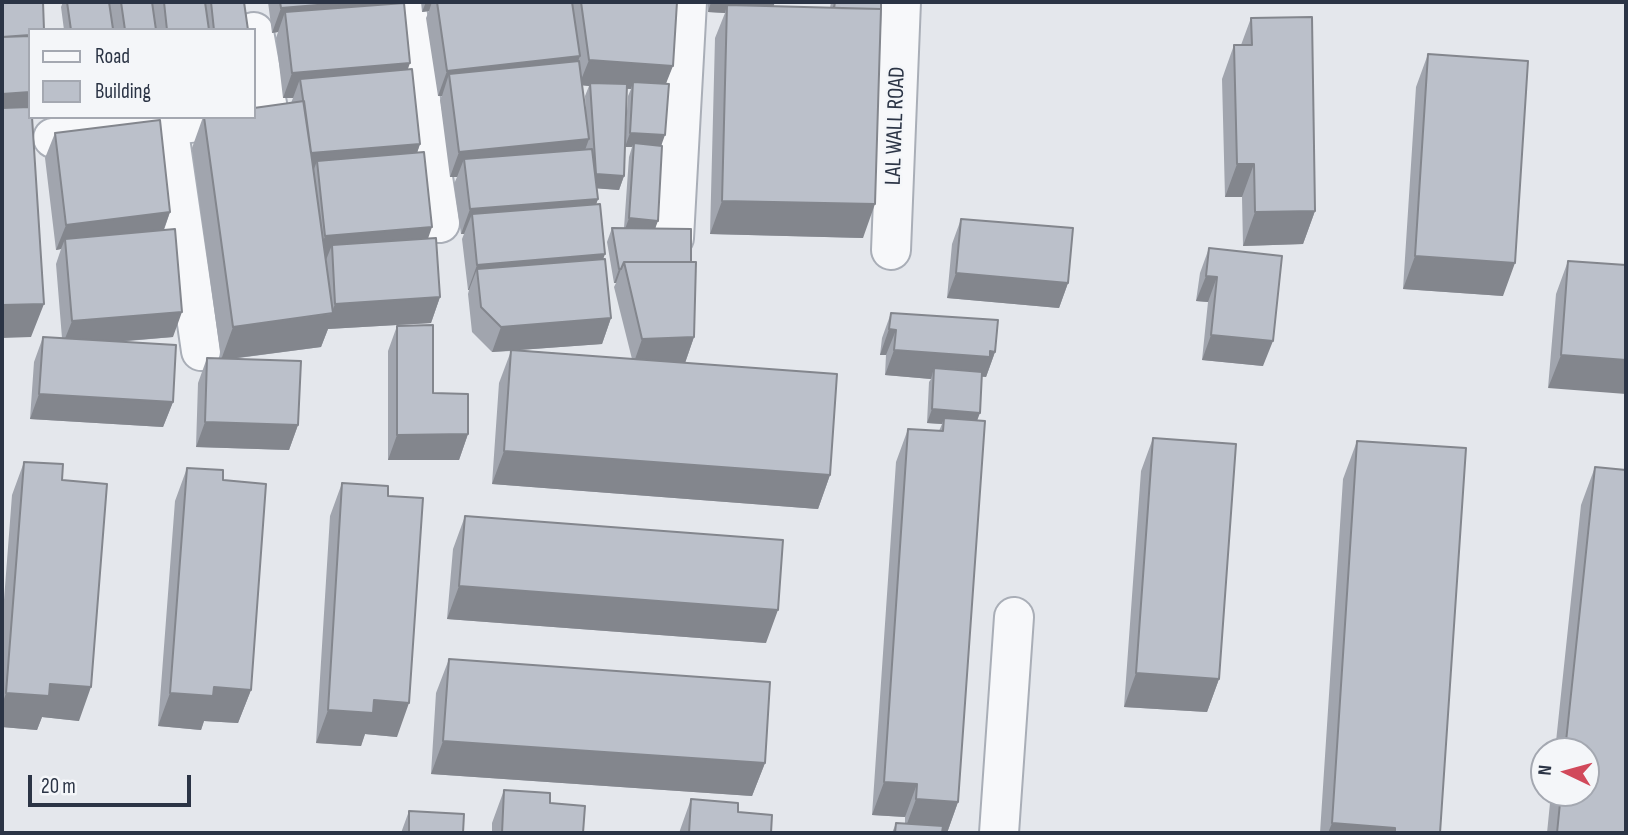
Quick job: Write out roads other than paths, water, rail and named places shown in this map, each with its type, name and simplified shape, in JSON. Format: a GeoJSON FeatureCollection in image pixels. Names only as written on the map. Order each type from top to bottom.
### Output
{"type":"FeatureCollection","features":[{"type":"Feature","properties":{"kind":"street"},"geometry":{"type":"LineString","coordinates":[[248,2],[252,28]]}},
{"type":"Feature","properties":{"kind":"street"},"geometry":{"type":"LineString","coordinates":[[405,2],[440,223]]}},
{"type":"Feature","properties":{"kind":"street"},"geometry":{"type":"LineString","coordinates":[[674,238],[687,2]]}},
{"type":"Feature","properties":{"kind":"street","name":"LAL WALL ROAD"},"geometry":{"type":"LineString","coordinates":[[891,250],[901,2]]}},
{"type":"Feature","properties":{"kind":"street"},"geometry":{"type":"LineString","coordinates":[[256,47],[269,115],[256,116]]}},
{"type":"Feature","properties":{"kind":"street"},"geometry":{"type":"LineString","coordinates":[[52,138],[225,119]]}},
{"type":"Feature","properties":{"kind":"street"},"geometry":{"type":"LineString","coordinates":[[168,125],[201,351]]}},
{"type":"Feature","properties":{"kind":"street"},"geometry":{"type":"LineString","coordinates":[[999,833],[1014,617]]}}]}
